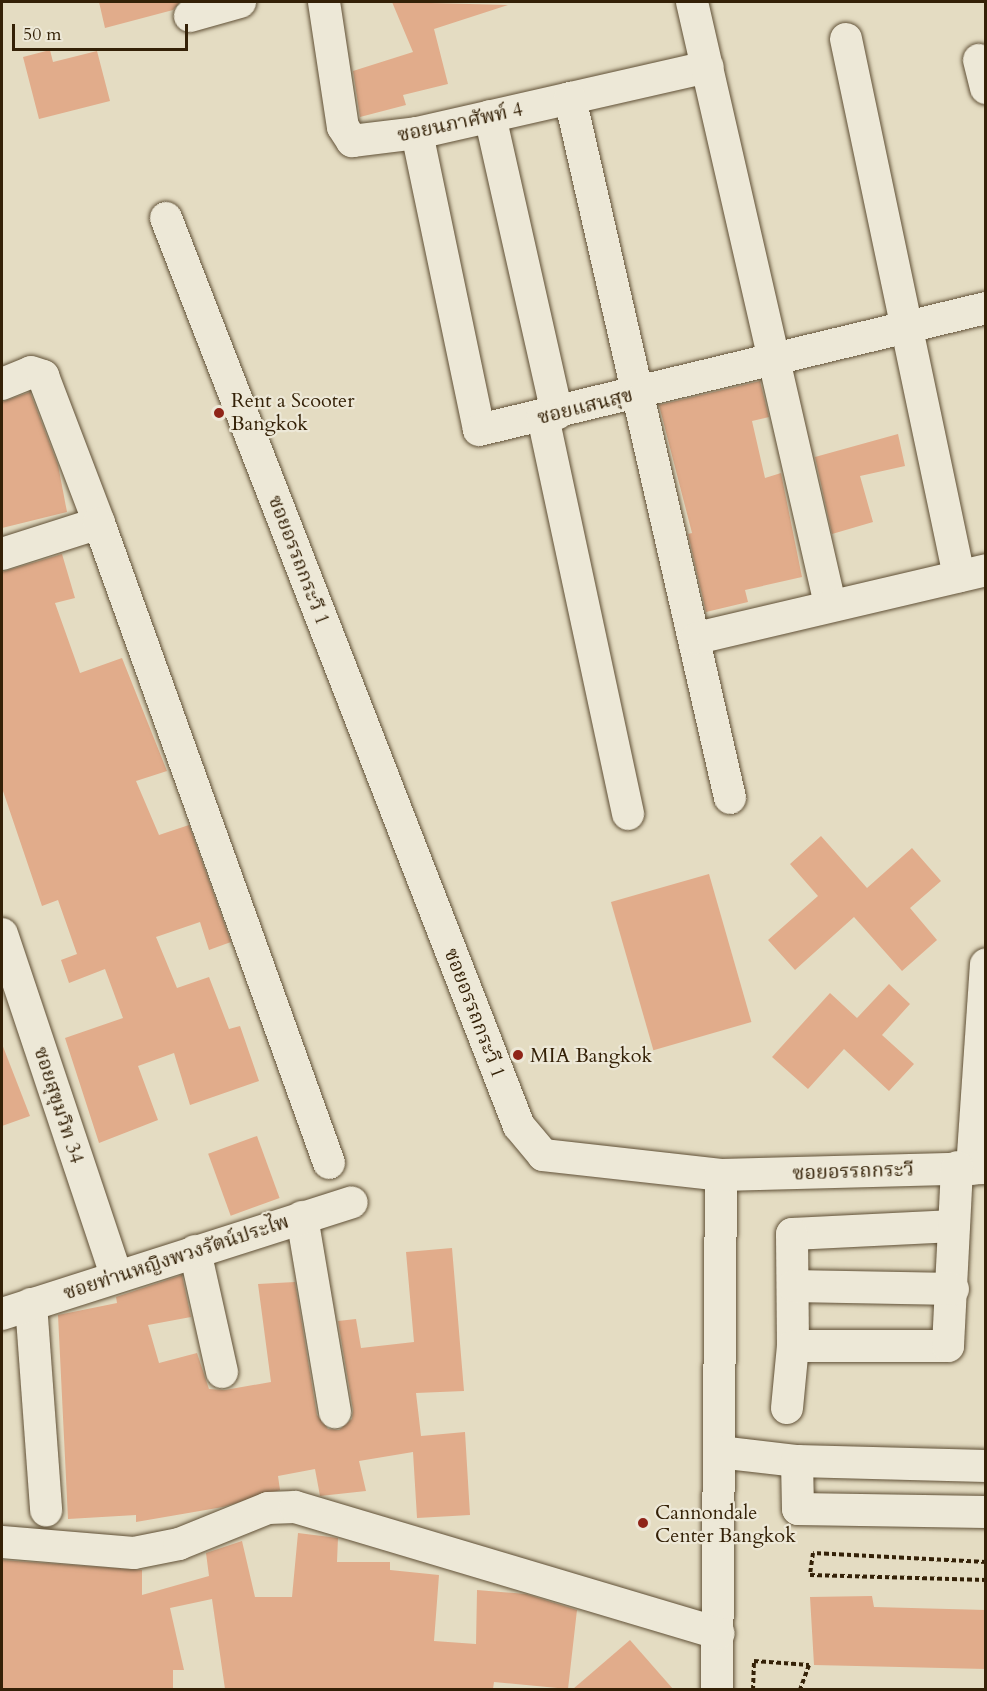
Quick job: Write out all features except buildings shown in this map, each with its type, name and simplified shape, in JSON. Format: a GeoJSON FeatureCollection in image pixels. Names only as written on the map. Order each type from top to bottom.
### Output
{"type":"FeatureCollection","features":[{"type":"Feature","properties":{"kind":"street"},"geometry":{"type":"LineString","coordinates":[[190,16],[240,2]]}},
{"type":"Feature","properties":{"kind":"street","name":"ซอยนภาศัพท์ 4"},"geometry":{"type":"LineString","coordinates":[[324,2],[343,127],[352,141],[417,133],[708,66]]}},
{"type":"Feature","properties":{"kind":"street"},"geometry":{"type":"LineString","coordinates":[[701,4],[708,66],[772,363],[830,604]]}},
{"type":"Feature","properties":{"kind":"street"},"geometry":{"type":"LineString","coordinates":[[697,638],[830,604],[972,573],[910,330],[846,39]]}},
{"type":"Feature","properties":{"kind":"street"},"geometry":{"type":"LineString","coordinates":[[570,98],[634,393],[697,638],[730,798]]}},
{"type":"Feature","properties":{"kind":"street"},"geometry":{"type":"LineString","coordinates":[[490,116],[628,814]]}},
{"type":"Feature","properties":{"kind":"street","name":"ซอยแสนสุข"},"geometry":{"type":"LineString","coordinates":[[417,133],[478,428],[550,416],[634,393],[910,330],[986,308]]}},
{"type":"Feature","properties":{"kind":"street","name":"ซอยอรรถกระวี 1"},"geometry":{"type":"LineString","coordinates":[[166,218],[519,1126],[543,1155],[721,1175]]}},
{"type":"Feature","properties":{"kind":"street"},"geometry":{"type":"LineString","coordinates":[[2,384],[31,372],[43,376],[99,523],[329,1163]]}},
{"type":"Feature","properties":{"kind":"street"},"geometry":{"type":"LineString","coordinates":[[2,555],[99,523]]}},
{"type":"Feature","properties":{"kind":"street","name":"ซอยสุขุมวิท 34"},"geometry":{"type":"LineString","coordinates":[[2,934],[116,1275]]}},
{"type":"Feature","properties":{"kind":"street"},"geometry":{"type":"LineString","coordinates":[[794,1346],[944,1348],[952,1340],[954,1226],[971,1168],[986,964]]}},
{"type":"Feature","properties":{"kind":"street","name":"ซอยอรรถกระวี"},"geometry":{"type":"LineString","coordinates":[[721,1175],[971,1168]]}},
{"type":"Feature","properties":{"kind":"street"},"geometry":{"type":"LineString","coordinates":[[717,1689],[721,1175]]}},
{"type":"Feature","properties":{"kind":"street","name":"ซอยท่านหญิงพวงรัตน์ประไพ"},"geometry":{"type":"LineString","coordinates":[[2,1314],[116,1275],[352,1202]]}},
{"type":"Feature","properties":{"kind":"street"},"geometry":{"type":"LineString","coordinates":[[302,1217],[335,1412]]}},
{"type":"Feature","properties":{"kind":"street"},"geometry":{"type":"LineString","coordinates":[[788,1408],[794,1346],[794,1286],[790,1242],[798,1231],[954,1226]]}},
{"type":"Feature","properties":{"kind":"street"},"geometry":{"type":"LineString","coordinates":[[195,1251],[222,1372]]}},
{"type":"Feature","properties":{"kind":"street"},"geometry":{"type":"LineString","coordinates":[[794,1286],[953,1289]]}},
{"type":"Feature","properties":{"kind":"street"},"geometry":{"type":"LineString","coordinates":[[31,1304],[46,1510]]}},
{"type":"Feature","properties":{"kind":"street"},"geometry":{"type":"LineString","coordinates":[[719,1452],[797,1461],[986,1466]]}},
{"type":"Feature","properties":{"kind":"street"},"geometry":{"type":"LineString","coordinates":[[797,1461],[798,1509],[986,1512]]}},
{"type":"Feature","properties":{"kind":"street"},"geometry":{"type":"LineString","coordinates":[[2,1542],[134,1553],[179,1544],[268,1508],[295,1508],[719,1633]]}},
{"type":"Feature","properties":{"kind":"path"},"geometry":{"type":"LineString","coordinates":[[986,1562],[813,1553],[810,1575],[986,1580]]}},
{"type":"Feature","properties":{"kind":"path"},"geometry":{"type":"LineString","coordinates":[[753,1689],[754,1661],[810,1665],[801,1689]]}},
{"type":"Feature","properties":{"kind":"place","name":"Rent a Scooter Bangkok"},"geometry":{"type":"Point","coordinates":[219,413]}},
{"type":"Feature","properties":{"kind":"place","name":"MIA Bangkok"},"geometry":{"type":"Point","coordinates":[518,1055]}},
{"type":"Feature","properties":{"kind":"place","name":"Cannondale Center Bangkok"},"geometry":{"type":"Point","coordinates":[643,1523]}}]}
